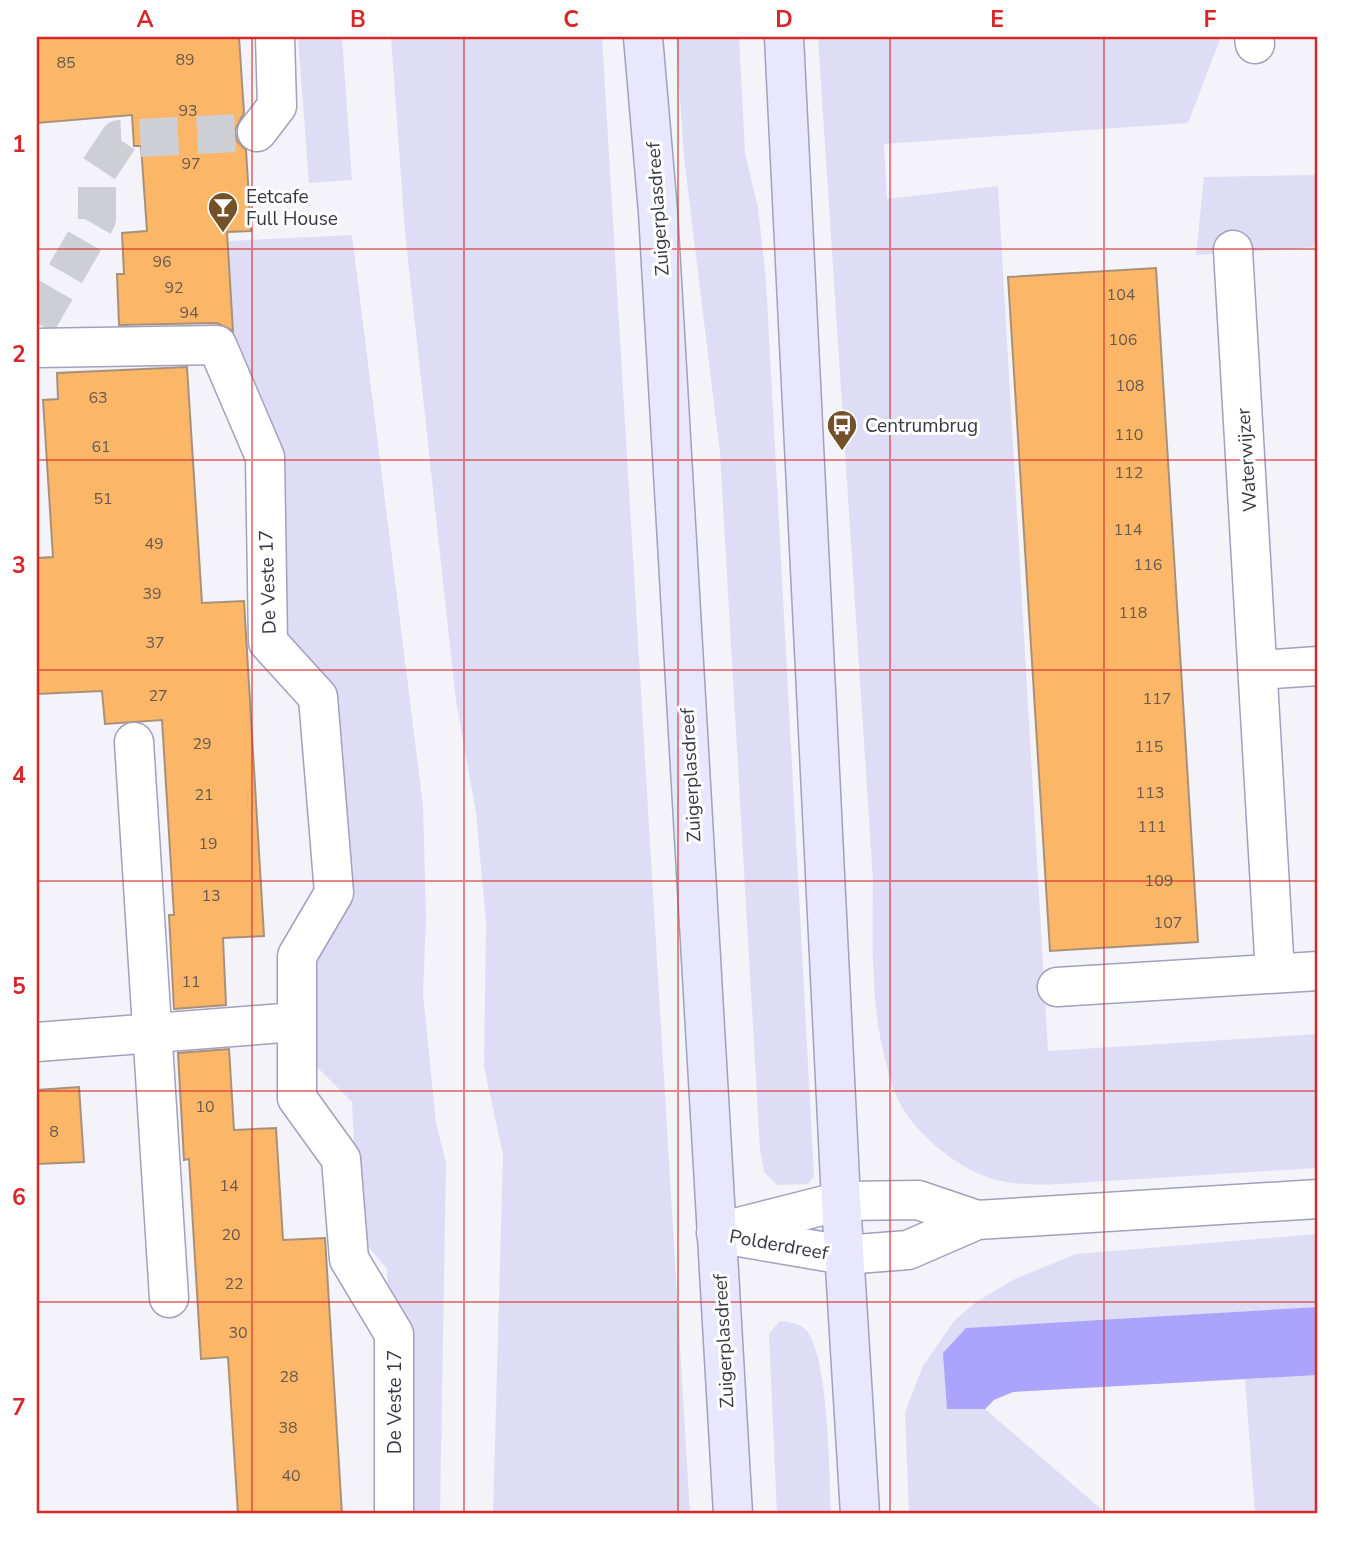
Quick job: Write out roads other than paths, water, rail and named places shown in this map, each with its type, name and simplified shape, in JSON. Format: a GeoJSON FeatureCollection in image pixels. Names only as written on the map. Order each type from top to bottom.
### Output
{"type":"FeatureCollection","features":[{"type":"Feature","properties":{"kind":"main road","name":"Zuigerplasdreef"},"geometry":{"type":"LineString","coordinates":[[643,37],[658,212],[733,1514]]}},
{"type":"Feature","properties":{"kind":"main road"},"geometry":{"type":"LineString","coordinates":[[785,37],[841,1201],[860,1514]]}},
{"type":"Feature","properties":{"kind":"street"},"geometry":{"type":"LineString","coordinates":[[257,132],[277,106],[275,37]]}},
{"type":"Feature","properties":{"kind":"street","name":"Waterwijzer"},"geometry":{"type":"LineString","coordinates":[[1233,250],[1275,974]]}},
{"type":"Feature","properties":{"kind":"street","name":"De Veste 17"},"geometry":{"type":"LineString","coordinates":[[37,348],[217,345],[265,457],[268,642],[318,697],[334,893],[297,956],[297,1098],[341,1159],[349,1259],[394,1334],[394,1514]]}},
{"type":"Feature","properties":{"kind":"street"},"geometry":{"type":"LineString","coordinates":[[1259,670],[1318,666]]}},
{"type":"Feature","properties":{"kind":"street"},"geometry":{"type":"LineString","coordinates":[[134,742],[150,1034],[169,1298]]}},
{"type":"Feature","properties":{"kind":"street"},"geometry":{"type":"LineString","coordinates":[[1056,987],[1318,971]]}},
{"type":"Feature","properties":{"kind":"street"},"geometry":{"type":"LineString","coordinates":[[37,1042],[296,1022]]}},
{"type":"Feature","properties":{"kind":"street","name":"Polderdreef"},"geometry":{"type":"LineString","coordinates":[[716,1233],[844,1255],[908,1250],[977,1220],[1318,1199]]}},
{"type":"Feature","properties":{"kind":"street","name":"Polderdreef"},"geometry":{"type":"LineString","coordinates":[[716,1233],[841,1201],[918,1200],[977,1220]]}},
{"type":"Feature","properties":{"kind":"tunnel"},"geometry":{"type":"LineString","coordinates":[[37,323],[97,219],[97,172],[119,139],[257,132]]}},
{"type":"Feature","properties":{"kind":"place","name":"Eetcafe Full House"},"geometry":{"type":"Point","coordinates":[223,234]}},
{"type":"Feature","properties":{"kind":"place","name":"Centrumbrug"},"geometry":{"type":"Point","coordinates":[842,452]}}]}
